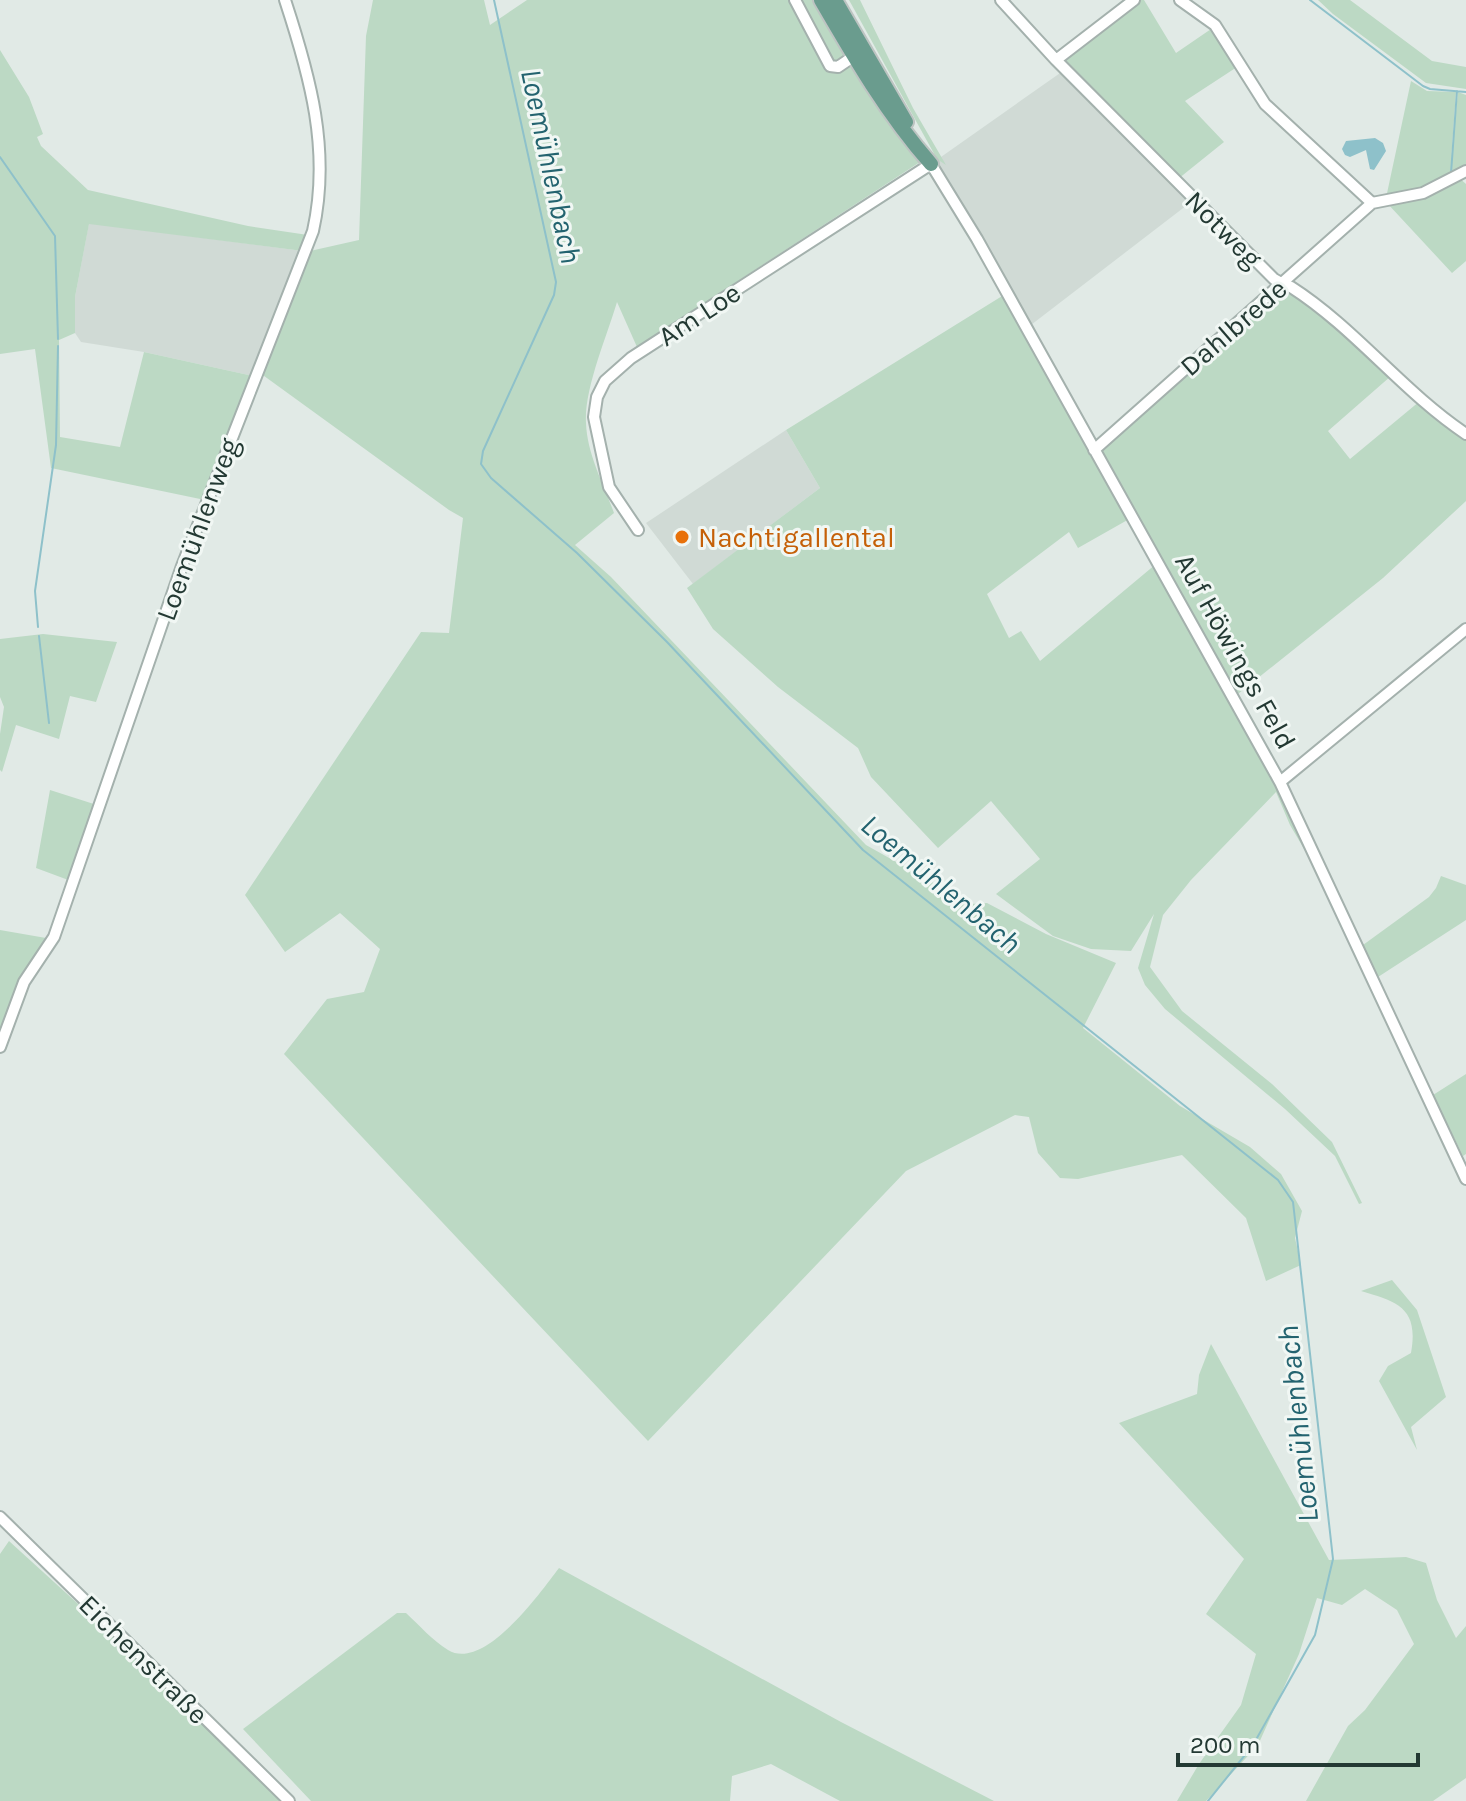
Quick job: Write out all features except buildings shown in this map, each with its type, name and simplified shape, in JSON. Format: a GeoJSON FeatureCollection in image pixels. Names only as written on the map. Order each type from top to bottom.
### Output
{"type":"FeatureCollection","features":[{"type":"Feature","properties":{"kind":"main road","name":"Auf Höwings Feld"},"geometry":{"type":"LineString","coordinates":[[821,0],[859,52],[931,164]]}},
{"type":"Feature","properties":{"kind":"main road","name":"Auf Höwings Feld"},"geometry":{"type":"LineString","coordinates":[[835,0],[859,52]]}},
{"type":"Feature","properties":{"kind":"street","name":"Loemühlenweg"},"geometry":{"type":"LineString","coordinates":[[0,1047],[24,982],[54,937],[182,566],[313,231],[319,203],[321,167],[318,131],[307,69],[285,0]]}},
{"type":"Feature","properties":{"kind":"street"},"geometry":{"type":"LineString","coordinates":[[795,0],[830,66],[838,67],[859,52]]}},
{"type":"Feature","properties":{"kind":"street","name":"Notweg"},"geometry":{"type":"LineString","coordinates":[[1001,0],[1056,60],[1282,284],[1288,285],[1332,320],[1424,402],[1466,434]]}},
{"type":"Feature","properties":{"kind":"street"},"geometry":{"type":"LineString","coordinates":[[1056,60],[1134,0]]}},
{"type":"Feature","properties":{"kind":"street"},"geometry":{"type":"LineString","coordinates":[[1180,0],[1215,25],[1265,104],[1372,203],[1423,193],[1466,171]]}},
{"type":"Feature","properties":{"kind":"street","name":"Auf Höwings Feld"},"geometry":{"type":"LineString","coordinates":[[931,164],[977,239],[1280,782],[1466,1179]]}},
{"type":"Feature","properties":{"kind":"street","name":"Am Loe"},"geometry":{"type":"LineString","coordinates":[[638,530],[609,487],[594,417],[597,397],[605,381],[631,358],[931,164]]}},
{"type":"Feature","properties":{"kind":"street","name":"Dahlbrede"},"geometry":{"type":"LineString","coordinates":[[1094,450],[1372,203]]}},
{"type":"Feature","properties":{"kind":"street"},"geometry":{"type":"LineString","coordinates":[[1280,782],[1466,629]]}},
{"type":"Feature","properties":{"kind":"street","name":"Eichenstraße"},"geometry":{"type":"LineString","coordinates":[[0,1517],[289,1801]]}},
{"type":"Feature","properties":{"kind":"shaded area"},"geometry":{"type":"Polygon","coordinates":[[[1063,71],[1191,202],[1027,328],[931,164],[1063,71]]]}},
{"type":"Feature","properties":{"kind":"shaded area"},"geometry":{"type":"Polygon","coordinates":[[[89,223],[303,251],[253,376],[144,352],[81,342],[75,333],[75,297],[89,223]]]}},
{"type":"Feature","properties":{"kind":"shaded area"},"geometry":{"type":"Polygon","coordinates":[[[786,430],[820,488],[693,584],[646,523],[786,430]]]}},
{"type":"Feature","properties":{"kind":"green space"},"geometry":{"type":"Polygon","coordinates":[[[373,0],[484,0],[490,25],[527,0],[813,0],[859,74],[920,162],[637,347],[617,302],[592,379],[586,409],[587,435],[593,458],[614,513],[575,545],[611,577],[866,845],[971,904],[987,903],[1046,934],[1116,963],[1083,1028],[1180,1106],[1250,1147],[1281,1174],[1302,1211],[1295,1238],[1301,1265],[1266,1281],[1246,1218],[1182,1155],[1078,1179],[1060,1178],[1038,1153],[1029,1117],[1015,1115],[906,1171],[648,1441],[284,1054],[327,999],[364,992],[380,949],[340,913],[285,952],[245,895],[421,632],[449,633],[463,518],[260,373],[310,251],[359,240],[366,36],[373,0]]]}},
{"type":"Feature","properties":{"kind":"green space"},"geometry":{"type":"Polygon","coordinates":[[[849,0],[860,0],[913,108],[946,165],[937,159],[849,0]]]}},
{"type":"Feature","properties":{"kind":"green space"},"geometry":{"type":"Polygon","coordinates":[[[1139,0],[1144,0],[1176,53],[1214,27],[1237,67],[1185,101],[1224,142],[1178,179],[1064,65],[1063,58],[1139,0]]]}},
{"type":"Feature","properties":{"kind":"green space"},"geometry":{"type":"Polygon","coordinates":[[[1318,0],[1350,0],[1432,61],[1466,67],[1466,89],[1426,83],[1318,0]]]}},
{"type":"Feature","properties":{"kind":"green space"},"geometry":{"type":"Polygon","coordinates":[[[0,50],[29,97],[43,134],[37,137],[41,146],[88,190],[248,226],[308,235],[303,251],[89,224],[75,297],[75,333],[59,340],[60,437],[120,447],[144,352],[253,376],[205,500],[51,468],[35,349],[0,354],[0,50]]]}},
{"type":"Feature","properties":{"kind":"green space"},"geometry":{"type":"Polygon","coordinates":[[[1411,81],[1427,91],[1456,92],[1451,161],[1458,92],[1466,95],[1466,168],[1415,192],[1386,198],[1411,81]]]}},
{"type":"Feature","properties":{"kind":"green space"},"geometry":{"type":"Polygon","coordinates":[[[1457,176],[1466,184],[1466,261],[1452,273],[1387,203],[1457,176]]]}},
{"type":"Feature","properties":{"kind":"green space"},"geometry":{"type":"Polygon","coordinates":[[[1282,286],[1288,287],[1391,376],[1328,431],[1350,459],[1420,401],[1466,437],[1466,501],[1383,578],[1233,698],[1238,698],[1317,871],[1290,825],[1276,792],[1191,880],[1163,915],[1150,967],[1182,1011],[1272,1084],[1332,1142],[1362,1203],[1359,1204],[1335,1156],[1285,1109],[1165,1009],[1145,985],[1138,968],[1154,914],[1131,951],[1091,949],[1053,936],[996,894],[1040,859],[991,801],[938,848],[871,777],[858,748],[778,687],[713,629],[687,588],[820,488],[786,430],[1007,293],[1094,450],[1282,286]],[[1131,518],[1078,548],[1069,532],[987,594],[1009,638],[1021,631],[1040,661],[1156,564],[1131,518]]]}},
{"type":"Feature","properties":{"kind":"green space"},"geometry":{"type":"Polygon","coordinates":[[[43,634],[117,642],[96,702],[70,696],[59,739],[16,725],[2,772],[0,734],[4,707],[0,697],[0,639],[43,634]]]}},
{"type":"Feature","properties":{"kind":"green space"},"geometry":{"type":"Polygon","coordinates":[[[50,790],[97,805],[71,881],[36,868],[50,790]]]}},
{"type":"Feature","properties":{"kind":"green space"},"geometry":{"type":"Polygon","coordinates":[[[1441,876],[1466,885],[1466,920],[1378,977],[1363,945],[1429,897],[1441,876]]]}},
{"type":"Feature","properties":{"kind":"green space"},"geometry":{"type":"Polygon","coordinates":[[[0,930],[46,938],[50,944],[0,1037],[0,930]]]}},
{"type":"Feature","properties":{"kind":"green space"},"geometry":{"type":"Polygon","coordinates":[[[1466,1074],[1466,1154],[1463,1156],[1433,1095],[1466,1074]]]}},
{"type":"Feature","properties":{"kind":"green space"},"geometry":{"type":"Polygon","coordinates":[[[1392,1280],[1417,1310],[1446,1397],[1411,1427],[1417,1450],[1379,1381],[1388,1366],[1411,1353],[1412,1326],[1403,1309],[1386,1299],[1361,1291],[1392,1280]]]}},
{"type":"Feature","properties":{"kind":"green space"},"geometry":{"type":"Polygon","coordinates":[[[1211,1344],[1329,1560],[1406,1557],[1426,1563],[1437,1600],[1456,1638],[1466,1626],[1466,1778],[1433,1801],[1306,1801],[1348,1726],[1365,1710],[1414,1644],[1397,1610],[1365,1589],[1342,1605],[1317,1598],[1299,1654],[1258,1745],[1206,1801],[1177,1801],[1241,1705],[1256,1654],[1206,1614],[1244,1559],[1119,1423],[1197,1394],[1199,1375],[1211,1344]]]}},
{"type":"Feature","properties":{"kind":"green space"},"geometry":{"type":"Polygon","coordinates":[[[9,1541],[234,1746],[286,1801],[0,1801],[0,1554],[9,1541]]]}},
{"type":"Feature","properties":{"kind":"green space"},"geometry":{"type":"Polygon","coordinates":[[[559,1568],[841,1722],[994,1801],[840,1801],[771,1764],[732,1776],[730,1801],[311,1801],[243,1729],[397,1613],[406,1613],[448,1650],[462,1654],[478,1650],[510,1627],[559,1568]]]}},
{"type":"Feature","properties":{"kind":"water"},"geometry":{"type":"Polygon","coordinates":[[[1375,138],[1383,143],[1386,151],[1374,170],[1370,169],[1366,150],[1350,157],[1342,149],[1346,141],[1375,138]]]}},
{"type":"Feature","properties":{"kind":"waterway","name":"Loemühlenbach"},"geometry":{"type":"LineString","coordinates":[[494,0],[556,282],[554,295],[483,451],[481,464],[491,478],[577,553],[667,642],[863,850],[1278,1180],[1293,1202],[1333,1559],[1315,1635],[1253,1745],[1208,1801]]}},
{"type":"Feature","properties":{"kind":"waterway"},"geometry":{"type":"LineString","coordinates":[[1310,0],[1423,86],[1466,92]]}},
{"type":"Feature","properties":{"kind":"waterway"},"geometry":{"type":"LineString","coordinates":[[1451,173],[1457,91]]}},
{"type":"Feature","properties":{"kind":"waterway"},"geometry":{"type":"LineString","coordinates":[[0,157],[55,236],[58,339]]}},
{"type":"Feature","properties":{"kind":"waterway"},"geometry":{"type":"LineString","coordinates":[[38,627],[35,591],[56,445],[58,346]]}},
{"type":"Feature","properties":{"kind":"waterway"},"geometry":{"type":"LineString","coordinates":[[39,636],[49,723]]}},
{"type":"Feature","properties":{"kind":"place","name":"Nachtigallental"},"geometry":{"type":"Point","coordinates":[682,537]}}]}
